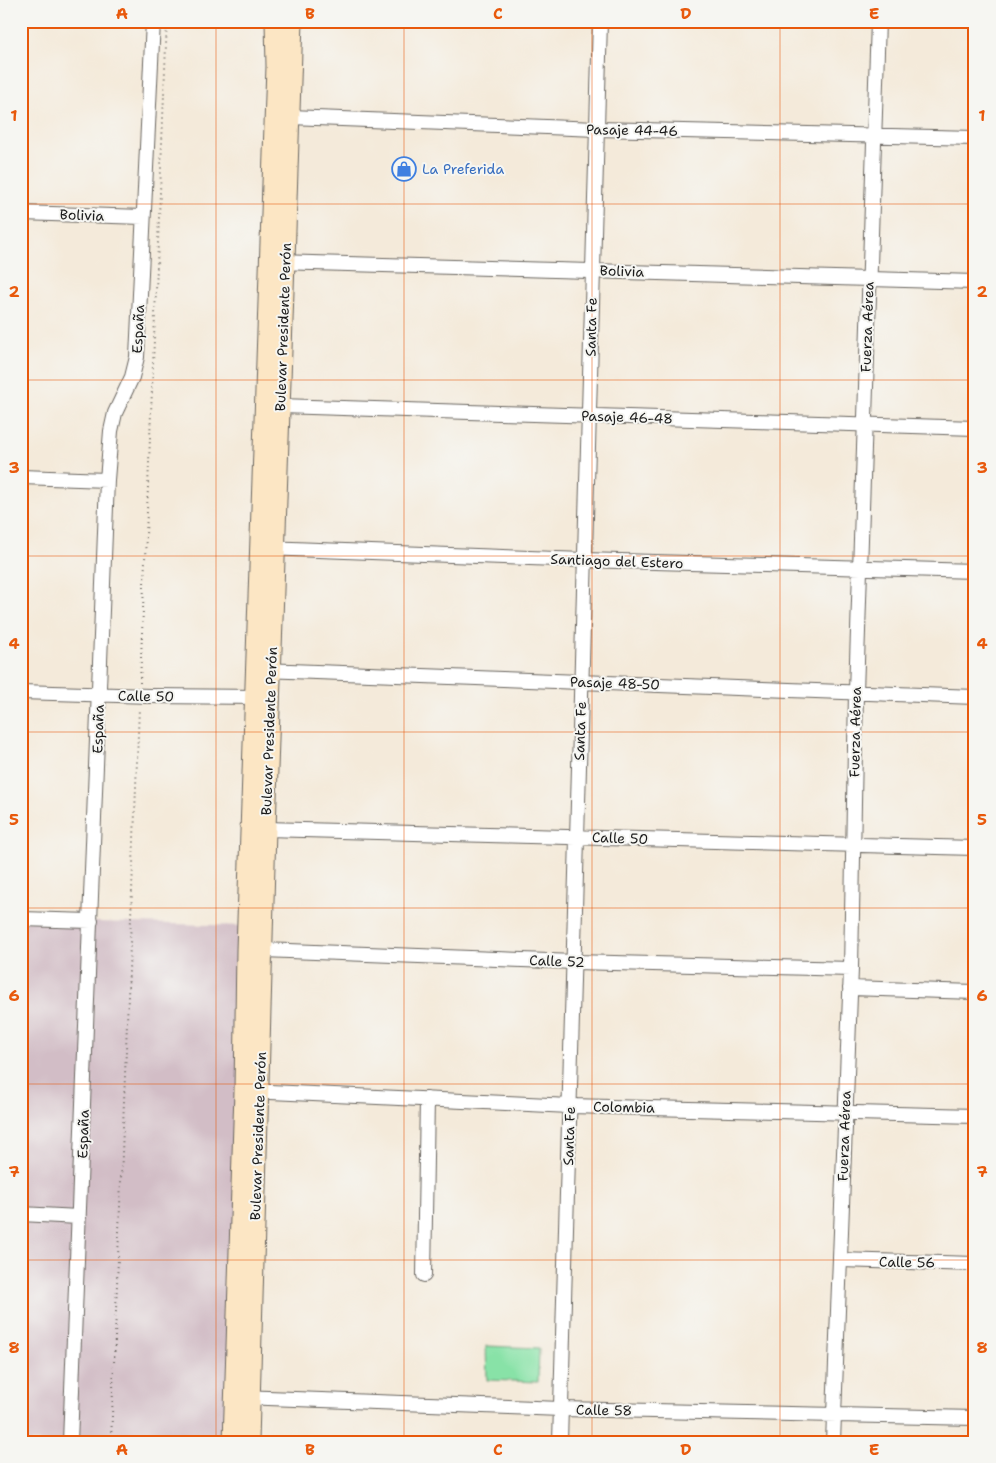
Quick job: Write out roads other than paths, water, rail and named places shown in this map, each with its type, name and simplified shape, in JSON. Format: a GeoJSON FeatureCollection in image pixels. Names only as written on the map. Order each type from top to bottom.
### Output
{"type":"FeatureCollection","features":[{"type":"Feature","properties":{"kind":"main road","name":"Bulevar Presidente Perón"},"geometry":{"type":"LineString","coordinates":[[267,548],[280,406],[277,262],[276,21]]}},
{"type":"Feature","properties":{"kind":"main road","name":"Bulevar Presidente Perón"},"geometry":{"type":"LineString","coordinates":[[252,1092],[246,960],[262,697],[277,262],[290,118],[293,21]]}},
{"type":"Feature","properties":{"kind":"main road","name":"Bulevar Presidente Perón"},"geometry":{"type":"LineString","coordinates":[[233,1442],[242,1397],[252,1092],[263,950],[266,830],[262,697]]}},
{"type":"Feature","properties":{"kind":"main road","name":"Bulevar Presidente Perón"},"geometry":{"type":"LineString","coordinates":[[242,1397],[249,1442]]}},
{"type":"Feature","properties":{"kind":"street","name":"España"},"geometry":{"type":"LineString","coordinates":[[70,1442],[107,480],[111,431],[115,414],[132,377],[137,357],[153,21]]}},
{"type":"Feature","properties":{"kind":"street","name":"Santa Fe"},"geometry":{"type":"LineString","coordinates":[[560,1442],[600,21]]}},
{"type":"Feature","properties":{"kind":"street","name":"Fuerza Aérea"},"geometry":{"type":"LineString","coordinates":[[833,1442],[850,988],[856,692],[878,21]]}},
{"type":"Feature","properties":{"kind":"street","name":"Pasaje 44-46"},"geometry":{"type":"LineString","coordinates":[[290,118],[597,129],[975,138]]}},
{"type":"Feature","properties":{"kind":"street","name":"Bolivia"},"geometry":{"type":"LineString","coordinates":[[21,212],[143,217]]}},
{"type":"Feature","properties":{"kind":"street","name":"Bolivia"},"geometry":{"type":"LineString","coordinates":[[277,262],[975,282]]}},
{"type":"Feature","properties":{"kind":"street","name":"Pasaje 46-48"},"geometry":{"type":"LineString","coordinates":[[280,406],[975,428]]}},
{"type":"Feature","properties":{"kind":"street"},"geometry":{"type":"LineString","coordinates":[[21,477],[107,480]]}},
{"type":"Feature","properties":{"kind":"street","name":"Santiago del Estero"},"geometry":{"type":"LineString","coordinates":[[267,548],[584,560],[975,571]]}},
{"type":"Feature","properties":{"kind":"street","name":"Pasaje 48-50"},"geometry":{"type":"LineString","coordinates":[[263,670],[975,697]]}},
{"type":"Feature","properties":{"kind":"street","name":"Calle 50"},"geometry":{"type":"LineString","coordinates":[[21,692],[140,696],[262,697]]}},
{"type":"Feature","properties":{"kind":"street","name":"Calle 50"},"geometry":{"type":"LineString","coordinates":[[266,830],[975,848]]}},
{"type":"Feature","properties":{"kind":"street"},"geometry":{"type":"LineString","coordinates":[[21,919],[91,921]]}},
{"type":"Feature","properties":{"kind":"street","name":"Calle 52"},"geometry":{"type":"LineString","coordinates":[[263,950],[850,970]]}},
{"type":"Feature","properties":{"kind":"street"},"geometry":{"type":"LineString","coordinates":[[850,988],[975,992]]}},
{"type":"Feature","properties":{"kind":"street","name":"Colombia"},"geometry":{"type":"LineString","coordinates":[[252,1092],[570,1106],[975,1116]]}},
{"type":"Feature","properties":{"kind":"street"},"geometry":{"type":"LineString","coordinates":[[424,1275],[427,1099]]}},
{"type":"Feature","properties":{"kind":"street"},"geometry":{"type":"LineString","coordinates":[[21,1214],[79,1217]]}},
{"type":"Feature","properties":{"kind":"street","name":"Calle 56"},"geometry":{"type":"LineString","coordinates":[[840,1260],[975,1264]]}},
{"type":"Feature","properties":{"kind":"street","name":"Calle 58"},"geometry":{"type":"LineString","coordinates":[[242,1397],[561,1409],[975,1418]]}},
{"type":"Feature","properties":{"kind":"place","name":"La Preferida"},"geometry":{"type":"Point","coordinates":[404,169]}}]}
